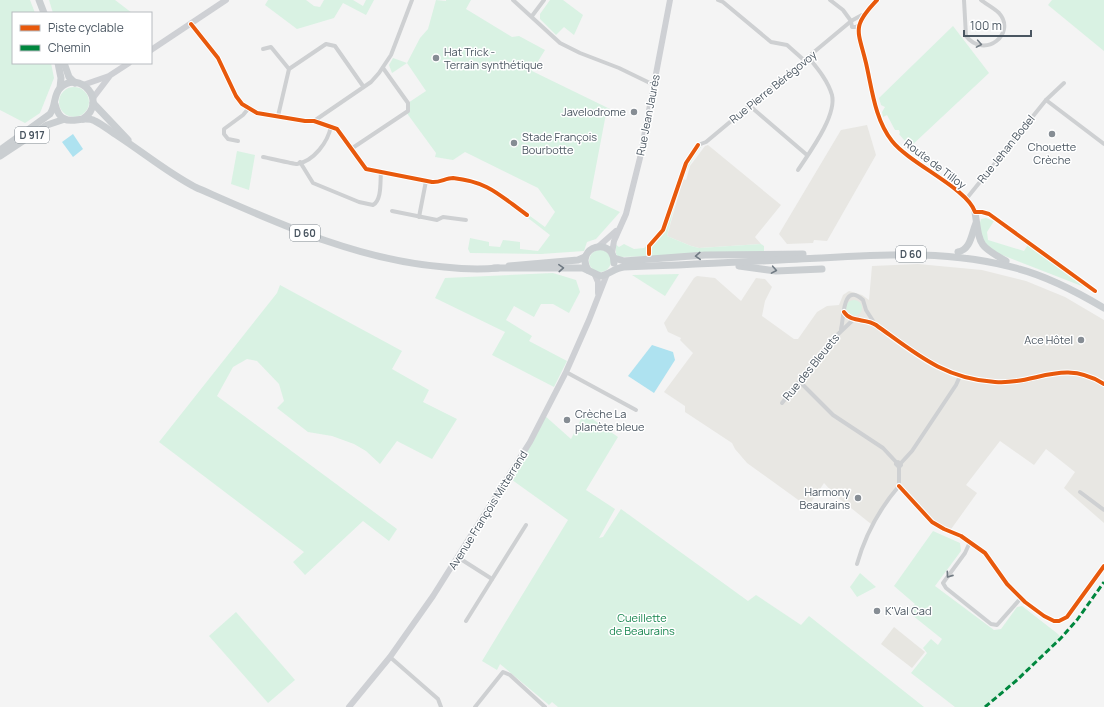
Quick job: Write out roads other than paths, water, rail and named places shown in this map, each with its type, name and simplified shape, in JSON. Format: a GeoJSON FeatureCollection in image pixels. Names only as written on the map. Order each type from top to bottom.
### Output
{"type":"FeatureCollection","features":[{"type":"Feature","properties":{"kind":"main road"},"geometry":{"type":"LineString","coordinates":[[40,0],[44,12]]}},
{"type":"Feature","properties":{"kind":"main road"},"geometry":{"type":"LineString","coordinates":[[152,49],[226,0]]}},
{"type":"Feature","properties":{"kind":"main road","name":"Rue Jean Jaurès"},"geometry":{"type":"LineString","coordinates":[[613,255],[614,241],[626,214],[636,178],[670,0]]}},
{"type":"Feature","properties":{"kind":"main road"},"geometry":{"type":"LineString","coordinates":[[58,64],[61,78],[60,88],[54,104],[58,113],[65,119],[74,121],[83,119],[90,112],[93,101],[109,76]]}},
{"type":"Feature","properties":{"kind":"main road"},"geometry":{"type":"LineString","coordinates":[[64,64],[70,77],[75,82],[87,88],[93,101]]}},
{"type":"Feature","properties":{"kind":"main road"},"geometry":{"type":"LineString","coordinates":[[83,85],[109,76],[127,64]]}},
{"type":"Feature","properties":{"kind":"main road"},"geometry":{"type":"LineString","coordinates":[[60,88],[69,83],[75,82]]}},
{"type":"Feature","properties":{"kind":"main road","name":"D 60"},"geometry":{"type":"LineString","coordinates":[[93,101],[132,145]]}},
{"type":"Feature","properties":{"kind":"main road","name":"D 917"},"geometry":{"type":"LineString","coordinates":[[0,150],[46,118],[52,111],[54,104]]}},
{"type":"Feature","properties":{"kind":"main road","name":"D 917"},"geometry":{"type":"LineString","coordinates":[[0,156],[47,125],[65,119]]}},
{"type":"Feature","properties":{"kind":"main road","name":"D 60"},"geometry":{"type":"LineString","coordinates":[[83,119],[93,120],[132,145],[174,175],[196,187],[346,248],[417,265],[453,268],[494,268],[578,260],[585,257]]}},
{"type":"Feature","properties":{"kind":"main road"},"geometry":{"type":"LineString","coordinates":[[975,212],[980,242],[984,248],[1006,261]]}},
{"type":"Feature","properties":{"kind":"main road"},"geometry":{"type":"LineString","coordinates":[[958,252],[963,251],[968,246],[976,224]]}},
{"type":"Feature","properties":{"kind":"main road"},"geometry":{"type":"LineString","coordinates":[[598,296],[598,282],[595,276],[588,270],[585,264],[585,257],[591,250],[599,246],[619,228]]}},
{"type":"Feature","properties":{"kind":"main road"},"geometry":{"type":"LineString","coordinates":[[595,276],[609,272],[614,265],[613,255],[608,249],[599,246]]}},
{"type":"Feature","properties":{"kind":"main road","name":"D 60"},"geometry":{"type":"LineString","coordinates":[[613,255],[624,260],[705,255],[823,254],[910,250],[958,252],[1006,261],[1050,276],[1104,303]]}},
{"type":"Feature","properties":{"kind":"main road","name":"D 60"},"geometry":{"type":"LineString","coordinates":[[609,272],[624,267],[877,255],[938,254],[976,259],[1020,269],[1060,284],[1104,308]]}},
{"type":"Feature","properties":{"kind":"main road"},"geometry":{"type":"LineString","coordinates":[[707,264],[744,266],[776,272],[822,269]]}},
{"type":"Feature","properties":{"kind":"main road","name":"D 60"},"geometry":{"type":"LineString","coordinates":[[494,268],[510,270],[576,268],[588,270]]}},
{"type":"Feature","properties":{"kind":"main road","name":"Avenue François Mitterrand"},"geometry":{"type":"LineString","coordinates":[[349,707],[390,657],[459,558],[530,442],[566,372],[609,272]]}},
{"type":"Feature","properties":{"kind":"street"},"geometry":{"type":"LineString","coordinates":[[314,121],[371,82],[383,68],[391,55],[400,28],[412,0]]}},
{"type":"Feature","properties":{"kind":"street"},"geometry":{"type":"LineString","coordinates":[[514,0],[560,43],[580,54],[619,68],[654,85]]}},
{"type":"Feature","properties":{"kind":"street"},"geometry":{"type":"LineString","coordinates":[[532,16],[544,0]]}},
{"type":"Feature","properties":{"kind":"street"},"geometry":{"type":"LineString","coordinates":[[718,0],[744,19],[771,42],[787,45],[807,60],[826,80],[833,100],[830,115],[798,170]]}},
{"type":"Feature","properties":{"kind":"street","name":"Route de Tilloy"},"geometry":{"type":"LineString","coordinates":[[830,0],[843,10],[859,35]]}},
{"type":"Feature","properties":{"kind":"street"},"geometry":{"type":"LineString","coordinates":[[846,27],[853,27],[859,24],[863,15],[877,0]]}},
{"type":"Feature","properties":{"kind":"street"},"geometry":{"type":"LineString","coordinates":[[964,0],[966,36],[976,44],[988,45],[999,39],[1003,31],[1004,24],[999,12],[981,0]]}},
{"type":"Feature","properties":{"kind":"street"},"geometry":{"type":"LineString","coordinates":[[850,22],[863,15]]}},
{"type":"Feature","properties":{"kind":"street"},"geometry":{"type":"LineString","coordinates":[[855,19],[859,24]]}},
{"type":"Feature","properties":{"kind":"street","name":"Rue Pierre Bérégovoy"},"geometry":{"type":"LineString","coordinates":[[698,145],[706,142],[807,60],[850,22]]}},
{"type":"Feature","properties":{"kind":"street"},"geometry":{"type":"LineString","coordinates":[[191,24],[213,50],[236,96],[248,108],[257,112],[305,121],[314,121],[337,129],[366,169],[432,182],[438,182],[451,178],[482,183],[527,216]]}},
{"type":"Feature","properties":{"kind":"street","name":"Route de Tilloy"},"geometry":{"type":"LineString","coordinates":[[859,24],[859,35],[878,113],[886,132],[903,152],[967,198],[975,212]]}},
{"type":"Feature","properties":{"kind":"street"},"geometry":{"type":"LineString","coordinates":[[278,116],[289,69],[326,44],[335,46],[364,86]]}},
{"type":"Feature","properties":{"kind":"street"},"geometry":{"type":"LineString","coordinates":[[262,49],[272,47],[289,69]]}},
{"type":"Feature","properties":{"kind":"street"},"geometry":{"type":"LineString","coordinates":[[352,149],[408,111],[408,103],[383,68]]}},
{"type":"Feature","properties":{"kind":"street","name":"Rue Jehan Bodel"},"geometry":{"type":"LineString","coordinates":[[967,198],[1046,100],[1064,83]]}},
{"type":"Feature","properties":{"kind":"street"},"geometry":{"type":"LineString","coordinates":[[1046,100],[1104,144]]}},
{"type":"Feature","properties":{"kind":"street"},"geometry":{"type":"LineString","coordinates":[[750,106],[807,155]]}},
{"type":"Feature","properties":{"kind":"street"},"geometry":{"type":"LineString","coordinates":[[238,141],[228,139],[224,134],[224,129],[243,115],[248,108]]}},
{"type":"Feature","properties":{"kind":"street"},"geometry":{"type":"LineString","coordinates":[[263,156],[295,164],[300,162],[325,145],[331,126]]}},
{"type":"Feature","properties":{"kind":"street"},"geometry":{"type":"LineString","coordinates":[[300,162],[313,183],[359,202],[373,205],[377,203],[378,199],[381,172]]}},
{"type":"Feature","properties":{"kind":"street"},"geometry":{"type":"LineString","coordinates":[[419,217],[426,181]]}},
{"type":"Feature","properties":{"kind":"street"},"geometry":{"type":"LineString","coordinates":[[392,211],[438,220],[443,216],[466,220]]}},
{"type":"Feature","properties":{"kind":"street"},"geometry":{"type":"LineString","coordinates":[[975,212],[989,214],[1095,291]]}},
{"type":"Feature","properties":{"kind":"street"},"geometry":{"type":"LineString","coordinates":[[841,331],[844,302],[852,296],[863,300],[866,310],[875,324]]}},
{"type":"Feature","properties":{"kind":"street"},"geometry":{"type":"LineString","coordinates":[[856,319],[863,315],[866,310]]}},
{"type":"Feature","properties":{"kind":"street"},"geometry":{"type":"LineString","coordinates":[[844,312],[850,318],[875,324],[929,363],[960,376],[1002,382],[1054,372],[1065,372],[1086,375],[1104,384]]}},
{"type":"Feature","properties":{"kind":"street","name":"Rue des Bleuets"},"geometry":{"type":"LineString","coordinates":[[782,403],[841,331],[856,319]]}},
{"type":"Feature","properties":{"kind":"street"},"geometry":{"type":"LineString","coordinates":[[566,372],[636,410]]}},
{"type":"Feature","properties":{"kind":"street"},"geometry":{"type":"LineString","coordinates":[[899,464],[912,451],[956,385],[960,376]]}},
{"type":"Feature","properties":{"kind":"street"},"geometry":{"type":"LineString","coordinates":[[799,381],[834,415],[883,448],[899,464],[899,486],[881,510],[860,554],[857,564]]}},
{"type":"Feature","properties":{"kind":"street"},"geometry":{"type":"LineString","coordinates":[[899,486],[932,522],[970,542],[985,553],[1007,584],[1021,598],[1044,616],[1054,621],[1063,620],[1067,617],[1104,566]]}},
{"type":"Feature","properties":{"kind":"street"},"geometry":{"type":"LineString","coordinates":[[1080,492],[1104,510]]}},
{"type":"Feature","properties":{"kind":"street"},"geometry":{"type":"LineString","coordinates":[[466,621],[526,525]]}},
{"type":"Feature","properties":{"kind":"street"},"geometry":{"type":"LineString","coordinates":[[970,542],[965,553],[943,583],[946,588],[991,624],[997,625],[1021,598]]}},
{"type":"Feature","properties":{"kind":"street"},"geometry":{"type":"LineString","coordinates":[[459,558],[492,578]]}},
{"type":"Feature","properties":{"kind":"street"},"geometry":{"type":"LineString","coordinates":[[390,657],[438,700],[440,707]]}},
{"type":"Feature","properties":{"kind":"street"},"geometry":{"type":"LineString","coordinates":[[478,706],[500,674],[503,672],[510,675],[545,707]]}},
{"type":"Feature","properties":{"kind":"water"},"geometry":{"type":"Polygon","coordinates":[[[73,134],[83,149],[73,157],[62,142],[73,134]]]}},
{"type":"Feature","properties":{"kind":"water"},"geometry":{"type":"Polygon","coordinates":[[[652,345],[673,352],[675,360],[654,393],[628,376],[652,345]]]}},
{"type":"Feature","properties":{"kind":"place","name":"Hat Trick - Terrain synthétique"},"geometry":{"type":"Point","coordinates":[436,58]}},
{"type":"Feature","properties":{"kind":"place","name":"Javelodrome"},"geometry":{"type":"Point","coordinates":[634,112]}},
{"type":"Feature","properties":{"kind":"place","name":"Chouette Crèche"},"geometry":{"type":"Point","coordinates":[1052,134]}},
{"type":"Feature","properties":{"kind":"place","name":"Stade François Bourbotte"},"geometry":{"type":"Point","coordinates":[514,143]}},
{"type":"Feature","properties":{"kind":"place","name":"Ace Hôtel"},"geometry":{"type":"Point","coordinates":[1081,340]}},
{"type":"Feature","properties":{"kind":"place","name":"Crèche La planète bleue"},"geometry":{"type":"Point","coordinates":[567,420]}},
{"type":"Feature","properties":{"kind":"place","name":"Harmony Beaurains"},"geometry":{"type":"Point","coordinates":[858,498]}},
{"type":"Feature","properties":{"kind":"place","name":"K'Val Cad"},"geometry":{"type":"Point","coordinates":[877,611]}},
{"type":"Feature","properties":{"kind":"park label","name":"Cueillette de Beaurains"},"geometry":{"type":"Point","coordinates":[642,624]}}]}
